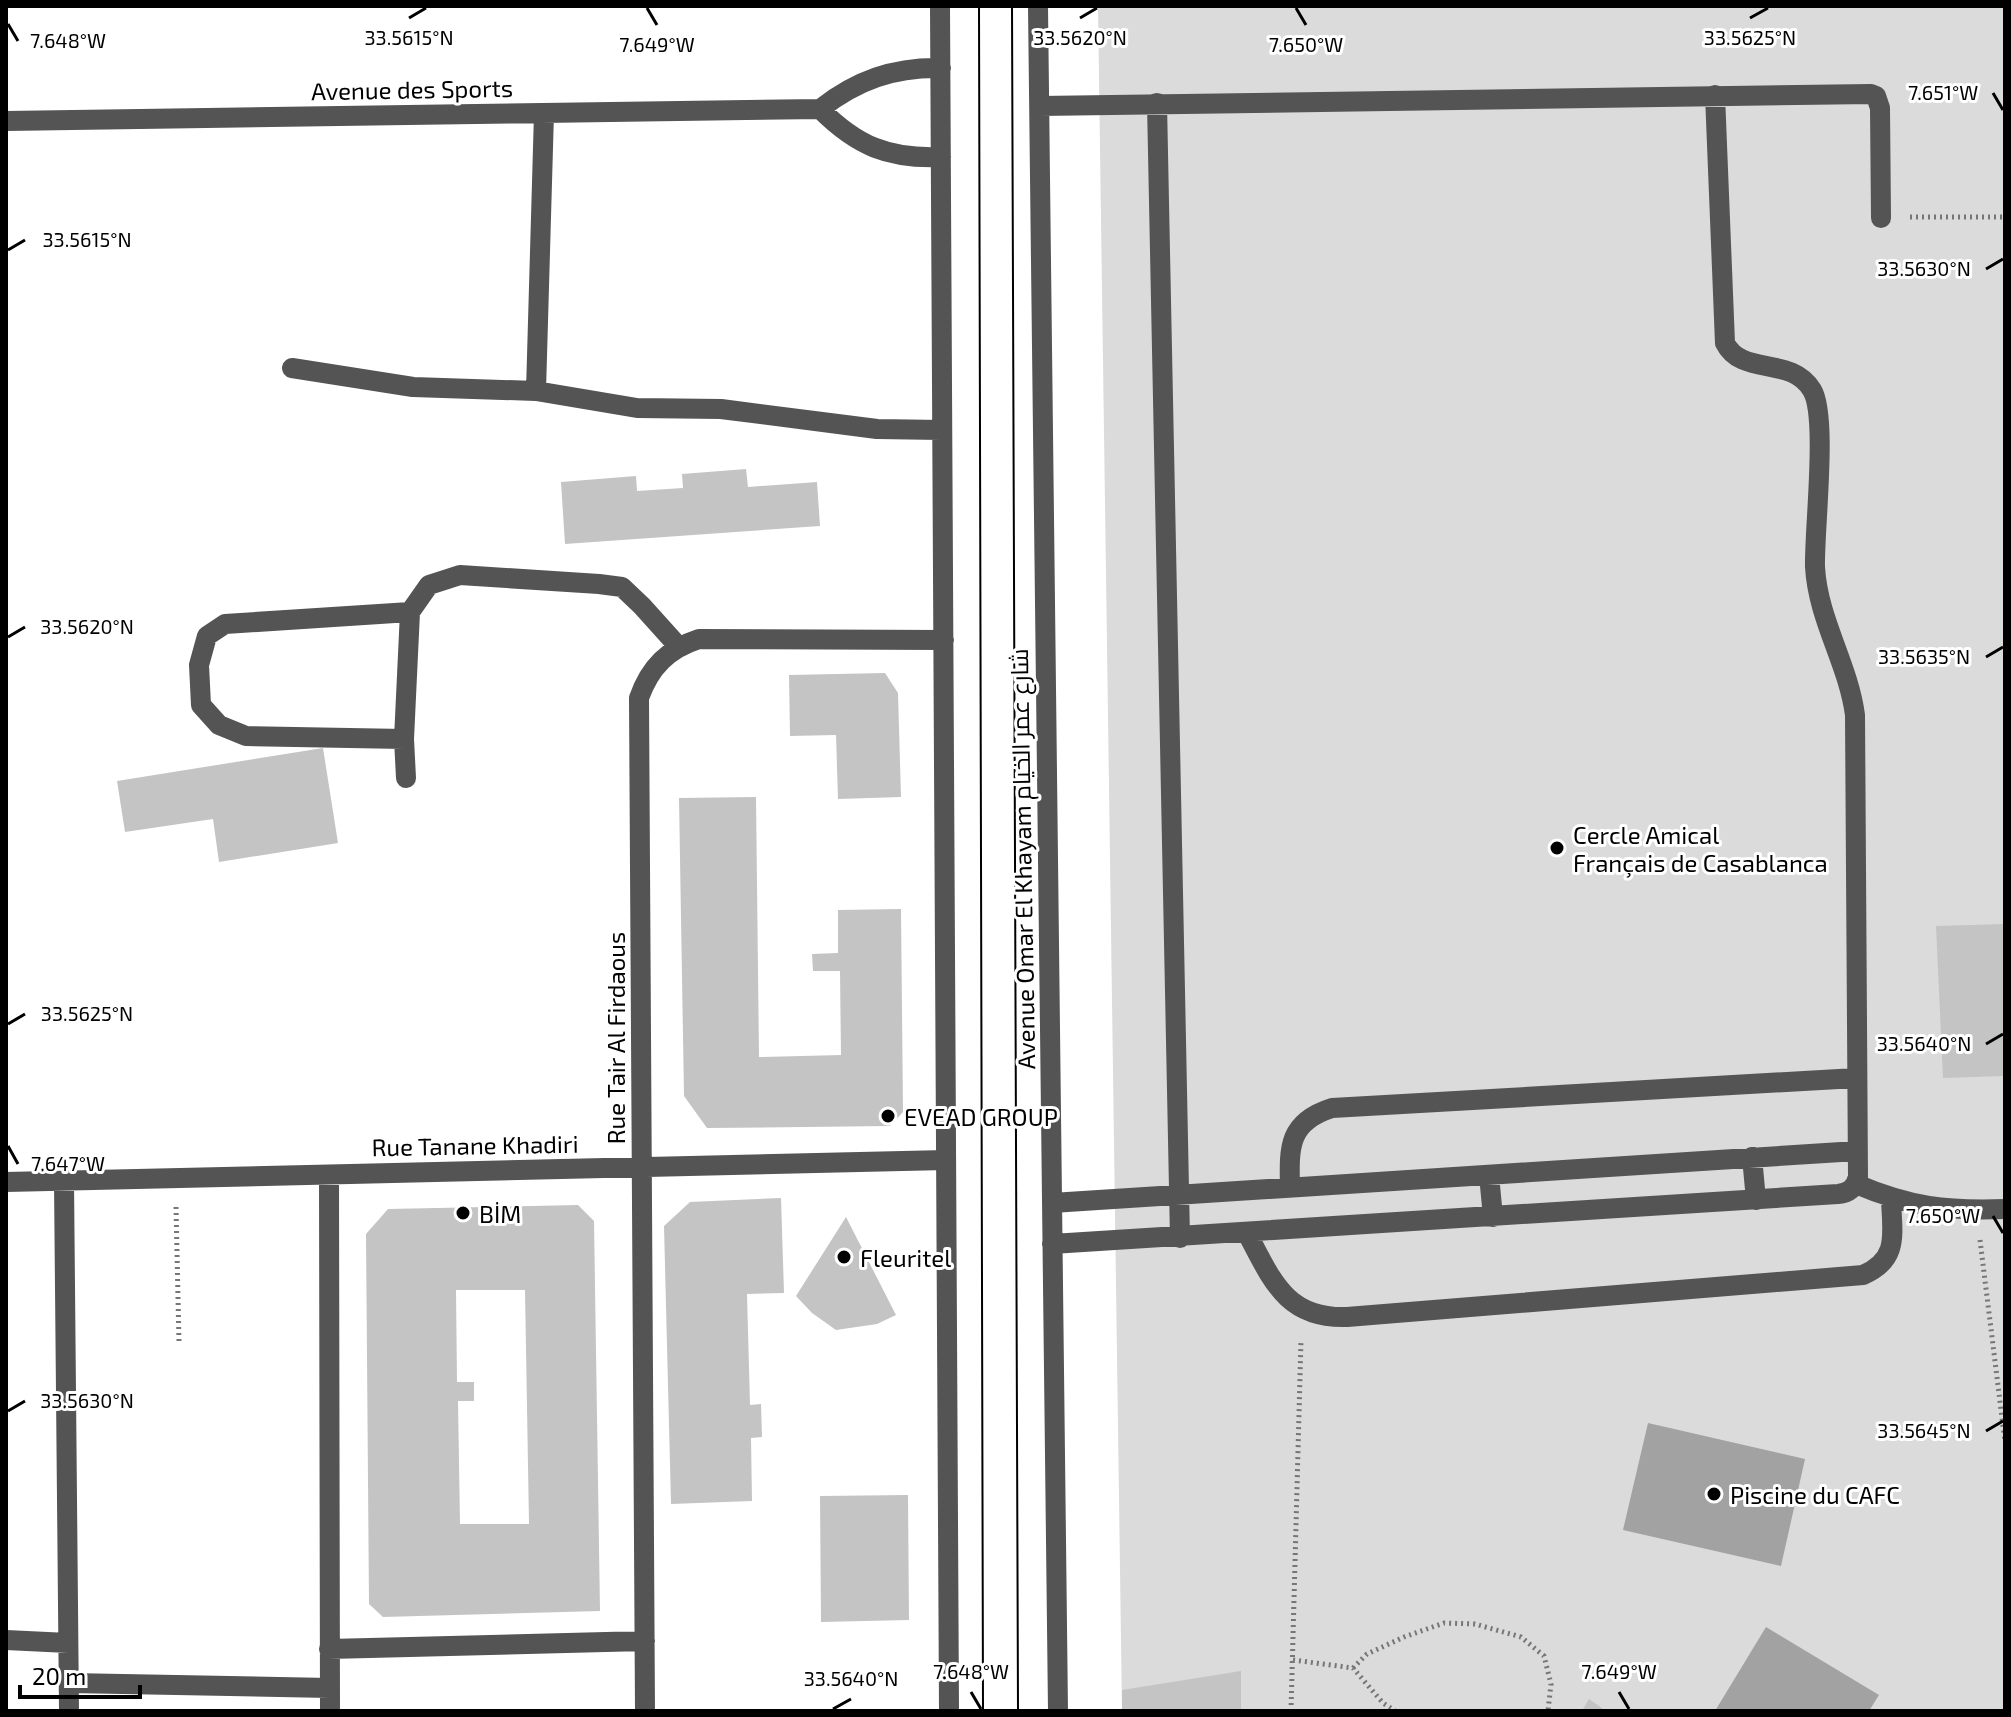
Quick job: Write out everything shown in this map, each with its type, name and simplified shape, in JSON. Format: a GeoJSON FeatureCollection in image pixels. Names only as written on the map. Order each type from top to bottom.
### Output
{"type":"FeatureCollection","features":[{"type":"Feature","properties":{"kind":"street"},"geometry":{"type":"LineString","coordinates":[[940,6],[949,1711]]}},
{"type":"Feature","properties":{"kind":"street","name":"Avenue Omar El Khayam شارع عمر الخيام"},"geometry":{"type":"LineString","coordinates":[[1038,6],[1058,1711]]}},
{"type":"Feature","properties":{"kind":"street"},"geometry":{"type":"LineString","coordinates":[[941,68],[915,68],[878,76],[841,92],[820,109],[839,128],[862,143],[887,153],[914,158],[941,157]]}},
{"type":"Feature","properties":{"kind":"street"},"geometry":{"type":"LineString","coordinates":[[1040,106],[1715,95],[1876,96],[1880,108],[1881,218]]}},
{"type":"Feature","properties":{"kind":"street"},"geometry":{"type":"LineString","coordinates":[[1052,1244],[1756,1200],[1845,1193],[1856,1184],[1855,715],[1852,690],[1818,593],[1815,567],[1819,414],[1812,390],[1794,372],[1743,361],[1729,351],[1725,343],[1715,95]]}},
{"type":"Feature","properties":{"kind":"street"},"geometry":{"type":"LineString","coordinates":[[1157,103],[1180,1238]]}},
{"type":"Feature","properties":{"kind":"street","name":"Avenue des Sports"},"geometry":{"type":"LineString","coordinates":[[6,121],[820,109]]}},
{"type":"Feature","properties":{"kind":"street"},"geometry":{"type":"LineString","coordinates":[[536,391],[544,113]]}},
{"type":"Feature","properties":{"kind":"street"},"geometry":{"type":"LineString","coordinates":[[292,368],[413,387],[536,391],[637,408],[721,409],[877,429],[941,430]]}},
{"type":"Feature","properties":{"kind":"street"},"geometry":{"type":"LineString","coordinates":[[406,778],[404,739],[410,612],[429,585],[460,575],[622,587],[678,646],[699,639],[944,640]]}},
{"type":"Feature","properties":{"kind":"street"},"geometry":{"type":"LineString","coordinates":[[404,739],[246,736],[219,725],[201,705],[199,665],[207,636],[225,624],[410,612]]}},
{"type":"Feature","properties":{"kind":"street","name":"Rue Tair Al Firdaous"},"geometry":{"type":"LineString","coordinates":[[645,1711],[639,698],[646,677],[659,661],[678,646]]}},
{"type":"Feature","properties":{"kind":"street"},"geometry":{"type":"LineString","coordinates":[[1290,1188],[1289,1153],[1293,1137],[1309,1118],[1332,1108],[1856,1078]]}},
{"type":"Feature","properties":{"kind":"street"},"geometry":{"type":"LineString","coordinates":[[1052,1203],[1857,1151]]}},
{"type":"Feature","properties":{"kind":"street"},"geometry":{"type":"LineString","coordinates":[[1752,1157],[1756,1200]]}},
{"type":"Feature","properties":{"kind":"street","name":"Rue Tanane Khadiri"},"geometry":{"type":"LineString","coordinates":[[6,1182],[946,1160]]}},
{"type":"Feature","properties":{"kind":"street"},"geometry":{"type":"LineString","coordinates":[[329,1175],[330,1711]]}},
{"type":"Feature","properties":{"kind":"street"},"geometry":{"type":"LineString","coordinates":[[1489,1175],[1493,1217]]}},
{"type":"Feature","properties":{"kind":"street"},"geometry":{"type":"LineString","coordinates":[[64,1181],[69,1711]]}},
{"type":"Feature","properties":{"kind":"street"},"geometry":{"type":"LineString","coordinates":[[1856,1184],[1891,1199],[1948,1209],[2005,1209]]}},
{"type":"Feature","properties":{"kind":"street"},"geometry":{"type":"LineString","coordinates":[[1247,1233],[1279,1290],[1302,1309],[1317,1315],[1347,1317],[1863,1275],[1876,1270],[1886,1261],[1891,1248],[1891,1199]]}},
{"type":"Feature","properties":{"kind":"street"},"geometry":{"type":"LineString","coordinates":[[6,1640],[68,1643]]}},
{"type":"Feature","properties":{"kind":"street"},"geometry":{"type":"LineString","coordinates":[[329,1649],[645,1641]]}},
{"type":"Feature","properties":{"kind":"street"},"geometry":{"type":"LineString","coordinates":[[69,1683],[330,1688]]}},
{"type":"Feature","properties":{"kind":"path"},"geometry":{"type":"LineString","coordinates":[[1881,218],[2005,217]]}},
{"type":"Feature","properties":{"kind":"path"},"geometry":{"type":"LineString","coordinates":[[175,1178],[179,1342]]}},
{"type":"Feature","properties":{"kind":"path"},"geometry":{"type":"LineString","coordinates":[[1977,1210],[2005,1442]]}},
{"type":"Feature","properties":{"kind":"path"},"geometry":{"type":"LineString","coordinates":[[1291,1711],[1302,1309]]}},
{"type":"Feature","properties":{"kind":"path"},"geometry":{"type":"LineString","coordinates":[[1353,1668],[1367,1654],[1404,1637],[1444,1623],[1475,1624],[1521,1637],[1544,1656],[1551,1684],[1548,1711]]}},
{"type":"Feature","properties":{"kind":"path"},"geometry":{"type":"LineString","coordinates":[[1293,1660],[1353,1668],[1383,1703],[1395,1711]]}},
{"type":"Feature","properties":{"kind":"shaded area","name":"Cercle Amical Français de Casablanca"},"geometry":{"type":"Polygon","coordinates":[[[1098,6],[2005,6],[2005,1711],[1122,1711],[1098,6]]]}},
{"type":"Feature","properties":{"kind":"shaded area","name":"Piscine du CAFC"},"geometry":{"type":"Polygon","coordinates":[[[1648,1423],[1805,1459],[1781,1566],[1623,1530],[1648,1423]]]}},
{"type":"Feature","properties":{"kind":"shaded area"},"geometry":{"type":"Polygon","coordinates":[[[1766,1627],[1879,1695],[1869,1711],[1715,1711],[1766,1627]]]}},
{"type":"Feature","properties":{"kind":"building"},"geometry":{"type":"Polygon","coordinates":[[[746,469],[748,487],[817,482],[820,526],[565,544],[561,482],[636,476],[637,491],[683,488],[682,474],[746,469]]]}},
{"type":"Feature","properties":{"kind":"building"},"geometry":{"type":"Polygon","coordinates":[[[885,673],[898,693],[901,797],[838,799],[836,735],[790,736],[789,675],[885,673]]]}},
{"type":"Feature","properties":{"kind":"building"},"geometry":{"type":"Polygon","coordinates":[[[323,748],[338,843],[219,862],[213,819],[125,832],[117,781],[323,748]]]}},
{"type":"Feature","properties":{"kind":"building"},"geometry":{"type":"Polygon","coordinates":[[[756,797],[759,1057],[841,1055],[840,971],[813,971],[812,954],[838,953],[838,910],[901,909],[903,1112],[890,1126],[707,1128],[684,1096],[679,798],[756,797]]]}},
{"type":"Feature","properties":{"kind":"building"},"geometry":{"type":"Polygon","coordinates":[[[2005,924],[2005,1076],[1943,1078],[1936,926],[2005,924]]]}},
{"type":"Feature","properties":{"kind":"building"},"geometry":{"type":"Polygon","coordinates":[[[781,1198],[784,1293],[747,1294],[750,1405],[761,1404],[762,1437],[751,1438],[752,1501],[671,1504],[664,1226],[690,1202],[781,1198]]]}},
{"type":"Feature","properties":{"kind":"building"},"geometry":{"type":"Polygon","coordinates":[[[578,1205],[594,1221],[600,1611],[383,1617],[369,1604],[366,1234],[388,1209],[578,1205]],[[456,1290],[457,1382],[474,1382],[474,1401],[458,1401],[460,1524],[529,1524],[525,1290],[456,1290]]]}},
{"type":"Feature","properties":{"kind":"building","name":"Fleuritel"},"geometry":{"type":"Polygon","coordinates":[[[846,1217],[896,1315],[877,1324],[836,1330],[812,1313],[796,1296],[846,1217]]]}},
{"type":"Feature","properties":{"kind":"building"},"geometry":{"type":"Polygon","coordinates":[[[908,1495],[909,1620],[821,1622],[820,1496],[908,1495]]]}},
{"type":"Feature","properties":{"kind":"building"},"geometry":{"type":"Polygon","coordinates":[[[1241,1671],[1241,1711],[1122,1711],[1122,1690],[1241,1671]]]}},
{"type":"Feature","properties":{"kind":"building"},"geometry":{"type":"Polygon","coordinates":[[[1589,1699],[1606,1711],[1582,1711],[1589,1699]]]}},
{"type":"Feature","properties":{"kind":"tram line"},"geometry":{"type":"LineString","coordinates":[[979,6],[983,1711]]}},
{"type":"Feature","properties":{"kind":"tram line"},"geometry":{"type":"LineString","coordinates":[[1012,6],[1018,1711]]}},
{"type":"Feature","properties":{"kind":"place","name":"Cercle Amical Français de Casablanca"},"geometry":{"type":"Point","coordinates":[1557,848]}},
{"type":"Feature","properties":{"kind":"place","name":"EVEAD GROUP"},"geometry":{"type":"Point","coordinates":[888,1116]}},
{"type":"Feature","properties":{"kind":"place","name":"BİM"},"geometry":{"type":"Point","coordinates":[463,1213]}},
{"type":"Feature","properties":{"kind":"place","name":"Fleuritel"},"geometry":{"type":"Point","coordinates":[844,1257]}},
{"type":"Feature","properties":{"kind":"place","name":"Piscine du CAFC"},"geometry":{"type":"Point","coordinates":[1714,1494]}}]}
